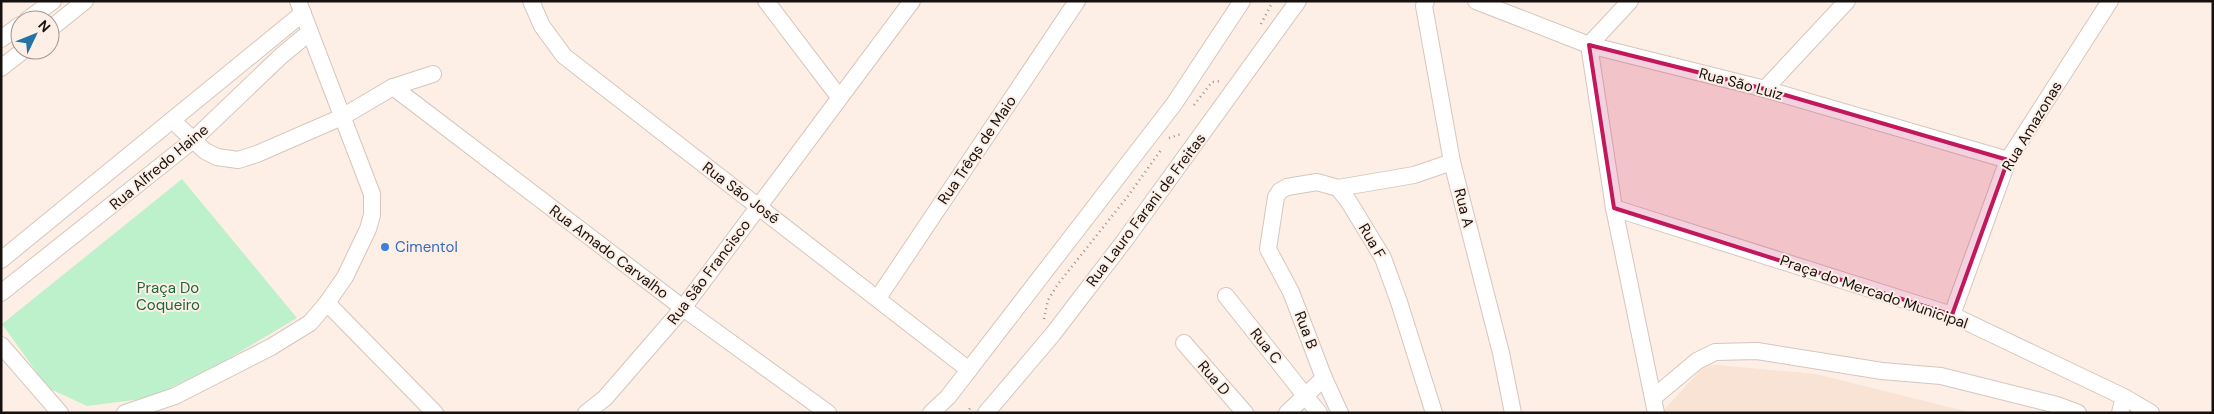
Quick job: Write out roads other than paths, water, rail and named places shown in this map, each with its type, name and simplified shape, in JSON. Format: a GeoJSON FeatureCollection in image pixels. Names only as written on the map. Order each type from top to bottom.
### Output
{"type":"FeatureCollection","features":[{"type":"Feature","properties":{"kind":"street"},"geometry":{"type":"LineString","coordinates":[[41,10],[53,1]]}},
{"type":"Feature","properties":{"kind":"street"},"geometry":{"type":"LineString","coordinates":[[60,21],[85,1]]}},
{"type":"Feature","properties":{"kind":"street","name":"Rua São José"},"geometry":{"type":"LineString","coordinates":[[532,1],[542,26],[564,56],[969,370]]}},
{"type":"Feature","properties":{"kind":"street"},"geometry":{"type":"LineString","coordinates":[[766,1],[839,97]]}},
{"type":"Feature","properties":{"kind":"street","name":"Rua São Francisco"},"geometry":{"type":"LineString","coordinates":[[586,413],[605,398],[683,308],[912,1]]}},
{"type":"Feature","properties":{"kind":"street","name":"Rua Trêqs de Maio"},"geometry":{"type":"LineString","coordinates":[[878,298],[1077,1]]}},
{"type":"Feature","properties":{"kind":"street"},"geometry":{"type":"LineString","coordinates":[[931,413],[948,398],[1174,104],[1242,1]]}},
{"type":"Feature","properties":{"kind":"street","name":"Rua Lauro Farani de Freitas"},"geometry":{"type":"LineString","coordinates":[[980,408],[1053,334],[1125,240],[1298,1]]}},
{"type":"Feature","properties":{"kind":"street","name":"Rua A"},"geometry":{"type":"LineString","coordinates":[[1426,1],[1424,6],[1452,162],[1501,352],[1513,413]]}},
{"type":"Feature","properties":{"kind":"street","name":"Rua São Luiz"},"geometry":{"type":"LineString","coordinates":[[1476,1],[1589,45],[1764,89],[2008,160]]}},
{"type":"Feature","properties":{"kind":"street"},"geometry":{"type":"LineString","coordinates":[[1630,1],[1589,45],[1614,208],[1655,405]]}},
{"type":"Feature","properties":{"kind":"street"},"geometry":{"type":"LineString","coordinates":[[1764,89],[1847,1]]}},
{"type":"Feature","properties":{"kind":"street","name":"Rua Amazonas"},"geometry":{"type":"LineString","coordinates":[[1952,316],[2008,160],[2110,1]]}},
{"type":"Feature","properties":{"kind":"street"},"geometry":{"type":"LineString","coordinates":[[125,413],[175,396],[272,346],[310,323],[345,277],[368,229],[372,215],[372,194],[301,7]]}},
{"type":"Feature","properties":{"kind":"street","name":"Rua Alfredo Haine"},"geometry":{"type":"LineString","coordinates":[[1,260],[233,70],[301,7]]}},
{"type":"Feature","properties":{"kind":"street","name":"Rua Alfredo Haine"},"geometry":{"type":"LineString","coordinates":[[1,293],[192,142],[310,32]]}},
{"type":"Feature","properties":{"kind":"street"},"geometry":{"type":"LineString","coordinates":[[1,68],[11,60]]}},
{"type":"Feature","properties":{"kind":"street"},"geometry":{"type":"LineString","coordinates":[[233,70],[247,89]]}},
{"type":"Feature","properties":{"kind":"street"},"geometry":{"type":"LineString","coordinates":[[172,120],[192,142],[217,157],[238,160],[257,154],[342,117],[393,87],[433,74]]}},
{"type":"Feature","properties":{"kind":"street","name":"Rua Amado Carvalho"},"geometry":{"type":"LineString","coordinates":[[393,87],[683,308],[828,413]]}},
{"type":"Feature","properties":{"kind":"street"},"geometry":{"type":"LineString","coordinates":[[1338,188],[1414,174],[1452,162]]}},
{"type":"Feature","properties":{"kind":"street","name":"Rua B"},"geometry":{"type":"LineString","coordinates":[[1338,188],[1316,182],[1286,187],[1280,191],[1276,197],[1268,249],[1291,292],[1324,378],[1340,413]]}},
{"type":"Feature","properties":{"kind":"street","name":"Rua F"},"geometry":{"type":"LineString","coordinates":[[1338,188],[1364,225],[1383,258],[1434,413]]}},
{"type":"Feature","properties":{"kind":"street","name":"Praça do Mercado Municipal"},"geometry":{"type":"LineString","coordinates":[[1614,208],[1952,316],[2122,405],[2150,413]]}},
{"type":"Feature","properties":{"kind":"street","name":"Rua C"},"geometry":{"type":"LineString","coordinates":[[1226,296],[1318,413]]}},
{"type":"Feature","properties":{"kind":"street"},"geometry":{"type":"LineString","coordinates":[[327,303],[435,413]]}},
{"type":"Feature","properties":{"kind":"street","name":"Rua D"},"geometry":{"type":"LineString","coordinates":[[1184,343],[1245,413]]}},
{"type":"Feature","properties":{"kind":"street"},"geometry":{"type":"LineString","coordinates":[[1,345],[60,413]]}},
{"type":"Feature","properties":{"kind":"street"},"geometry":{"type":"LineString","coordinates":[[1655,405],[1697,360],[1715,352],[1757,351],[1882,371],[1941,376],[2038,400],[2078,413]]}},
{"type":"Feature","properties":{"kind":"street"},"geometry":{"type":"LineString","coordinates":[[1287,413],[1324,378]]}},
{"type":"Feature","properties":{"kind":"place","name":"Cimentol"},"geometry":{"type":"Point","coordinates":[385,247]}},
{"type":"Feature","properties":{"kind":"park label","name":"Praça Do Coqueiro"},"geometry":{"type":"Point","coordinates":[168,296]}}]}
